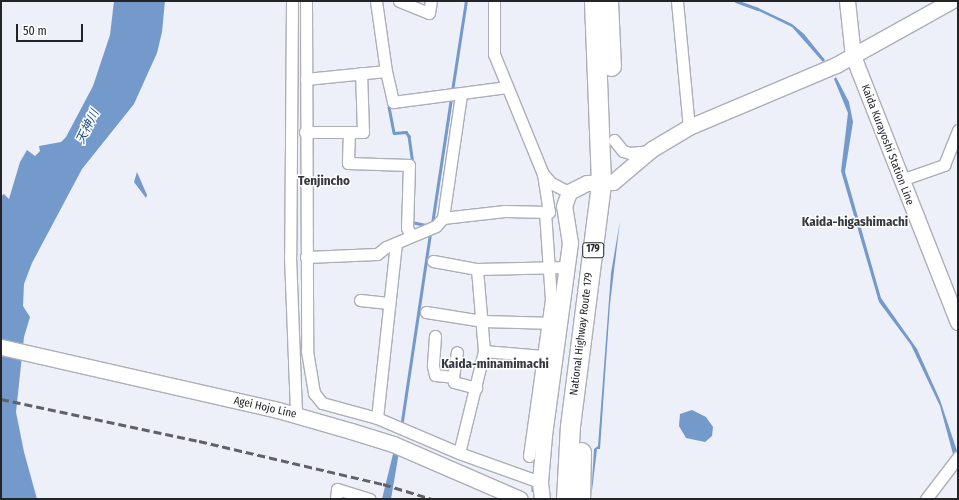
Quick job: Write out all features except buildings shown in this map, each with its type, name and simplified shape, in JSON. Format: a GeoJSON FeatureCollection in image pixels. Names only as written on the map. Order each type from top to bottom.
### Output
{"type":"FeatureCollection","features":[{"type":"Feature","properties":{"kind":"highway","name":"National Highway Route 179"},"geometry":{"type":"LineString","coordinates":[[580,499],[582,427],[607,183],[594,1]]}},
{"type":"Feature","properties":{"kind":"highway","name":"National Highway Route 179"},"geometry":{"type":"LineString","coordinates":[[566,499],[570,426],[614,140],[608,1]]}},
{"type":"Feature","properties":{"kind":"main road","name":"Kaida Kurayoshi Station Line"},"geometry":{"type":"LineString","coordinates":[[847,1],[853,56],[958,322]]}},
{"type":"Feature","properties":{"kind":"main road"},"geometry":{"type":"LineString","coordinates":[[542,499],[540,482],[554,323],[567,267],[570,243],[564,206],[569,192],[587,183],[607,183],[652,149],[689,127],[829,68],[951,1]]}},
{"type":"Feature","properties":{"kind":"main road","name":"Agei Hojo Line"},"geometry":{"type":"LineString","coordinates":[[1,347],[296,415],[393,444],[520,499]]}},
{"type":"Feature","properties":{"kind":"street"},"geometry":{"type":"LineString","coordinates":[[292,1],[290,256],[296,415]]}},
{"type":"Feature","properties":{"kind":"street"},"geometry":{"type":"LineString","coordinates":[[306,1],[305,132],[307,351],[314,393],[322,403],[377,418],[459,453],[540,482]]}},
{"type":"Feature","properties":{"kind":"street"},"geometry":{"type":"LineString","coordinates":[[376,1],[386,71],[393,102],[506,87]]}},
{"type":"Feature","properties":{"kind":"street"},"geometry":{"type":"LineString","coordinates":[[399,1],[429,13],[431,1]]}},
{"type":"Feature","properties":{"kind":"street"},"geometry":{"type":"LineString","coordinates":[[443,218],[505,211],[549,212],[542,174],[494,54],[494,1]]}},
{"type":"Feature","properties":{"kind":"street"},"geometry":{"type":"LineString","coordinates":[[678,1],[689,127]]}},
{"type":"Feature","properties":{"kind":"street"},"geometry":{"type":"LineString","coordinates":[[306,79],[386,71]]}},
{"type":"Feature","properties":{"kind":"street"},"geometry":{"type":"LineString","coordinates":[[305,132],[363,132],[361,73]]}},
{"type":"Feature","properties":{"kind":"street"},"geometry":{"type":"LineString","coordinates":[[306,257],[377,254],[411,235],[436,226],[443,218],[461,94]]}},
{"type":"Feature","properties":{"kind":"street"},"geometry":{"type":"LineString","coordinates":[[901,180],[944,165],[958,130]]}},
{"type":"Feature","properties":{"kind":"street"},"geometry":{"type":"LineString","coordinates":[[349,132],[348,163],[409,165],[407,228],[411,235]]}},
{"type":"Feature","properties":{"kind":"street"},"geometry":{"type":"LineString","coordinates":[[614,140],[623,151],[630,153],[652,149]]}},
{"type":"Feature","properties":{"kind":"street"},"geometry":{"type":"LineString","coordinates":[[542,174],[569,192]]}},
{"type":"Feature","properties":{"kind":"street"},"geometry":{"type":"LineString","coordinates":[[529,456],[543,356],[554,323],[548,267],[545,212]]}},
{"type":"Feature","properties":{"kind":"street"},"geometry":{"type":"LineString","coordinates":[[377,418],[388,303],[396,243]]}},
{"type":"Feature","properties":{"kind":"street"},"geometry":{"type":"LineString","coordinates":[[433,261],[477,268],[567,267]]}},
{"type":"Feature","properties":{"kind":"street"},"geometry":{"type":"LineString","coordinates":[[459,453],[484,351],[483,321],[477,268]]}},
{"type":"Feature","properties":{"kind":"street"},"geometry":{"type":"LineString","coordinates":[[360,300],[388,303]]}},
{"type":"Feature","properties":{"kind":"street"},"geometry":{"type":"LineString","coordinates":[[426,312],[483,321],[554,323]]}},
{"type":"Feature","properties":{"kind":"street"},"geometry":{"type":"LineString","coordinates":[[435,336],[433,366],[435,375],[453,377]]}},
{"type":"Feature","properties":{"kind":"street"},"geometry":{"type":"LineString","coordinates":[[484,351],[543,356]]}},
{"type":"Feature","properties":{"kind":"street"},"geometry":{"type":"LineString","coordinates":[[457,352],[453,377],[454,382],[476,388]]}},
{"type":"Feature","properties":{"kind":"street"},"geometry":{"type":"LineString","coordinates":[[926,499],[958,457]]}},
{"type":"Feature","properties":{"kind":"street"},"geometry":{"type":"LineString","coordinates":[[336,499],[338,489],[370,499]]}},
{"type":"Feature","properties":{"kind":"water","name":"天神川"},"geometry":{"type":"Polygon","coordinates":[[[114,1],[165,1],[162,32],[157,53],[134,104],[82,169],[32,263],[24,284],[23,306],[30,317],[24,337],[16,412],[24,452],[37,499],[1,499],[1,196],[4,194],[9,199],[20,162],[27,150],[35,156],[40,151],[39,146],[61,142],[66,137],[93,86],[110,35],[114,1]]]}},
{"type":"Feature","properties":{"kind":"water"},"geometry":{"type":"Polygon","coordinates":[[[756,7],[792,24],[804,34],[825,60],[823,62],[792,27],[755,9],[756,7]]]}},
{"type":"Feature","properties":{"kind":"water"},"geometry":{"type":"Polygon","coordinates":[[[836,77],[849,102],[853,122],[845,172],[881,298],[917,349],[940,400],[958,454],[953,454],[940,406],[911,345],[879,302],[841,171],[848,113],[834,79],[836,77]]]}},
{"type":"Feature","properties":{"kind":"water"},"geometry":{"type":"Polygon","coordinates":[[[137,172],[147,195],[146,198],[134,182],[137,172]]]}},
{"type":"Feature","properties":{"kind":"water"},"geometry":{"type":"Polygon","coordinates":[[[620,221],[610,304],[600,449],[597,449],[591,499],[594,449],[598,446],[611,273],[620,221]]]}},
{"type":"Feature","properties":{"kind":"water"},"geometry":{"type":"Polygon","coordinates":[[[692,410],[706,417],[713,427],[712,436],[705,442],[686,438],[679,426],[680,414],[692,410]]]}},
{"type":"Feature","properties":{"kind":"water"},"geometry":{"type":"Polygon","coordinates":[[[394,450],[399,452],[391,499],[382,499],[394,450]]]}},
{"type":"Feature","properties":{"kind":"waterway"},"geometry":{"type":"LineString","coordinates":[[452,91],[466,1]]}},
{"type":"Feature","properties":{"kind":"waterway"},"geometry":{"type":"LineString","coordinates":[[736,1],[758,9]]}},
{"type":"Feature","properties":{"kind":"waterway"},"geometry":{"type":"LineString","coordinates":[[432,224],[451,98]]}},
{"type":"Feature","properties":{"kind":"waterway"},"geometry":{"type":"LineString","coordinates":[[389,107],[394,133],[406,132],[409,136],[413,165]]}},
{"type":"Feature","properties":{"kind":"waterway"},"geometry":{"type":"LineString","coordinates":[[411,222],[426,225]]}},
{"type":"Feature","properties":{"kind":"waterway"},"geometry":{"type":"LineString","coordinates":[[402,421],[430,233]]}},
{"type":"Feature","properties":{"kind":"railway"},"geometry":{"type":"LineString","coordinates":[[1,399],[199,441],[383,484],[432,499]]}},
{"type":"Feature","properties":{"kind":"district","name":"Tenjincho"},"geometry":{"type":"Point","coordinates":[324,181]}},
{"type":"Feature","properties":{"kind":"district","name":"Kaida-higashimachi"},"geometry":{"type":"Point","coordinates":[855,222]}},
{"type":"Feature","properties":{"kind":"district","name":"Kaida-minamimachi"},"geometry":{"type":"Point","coordinates":[495,364]}}]}
